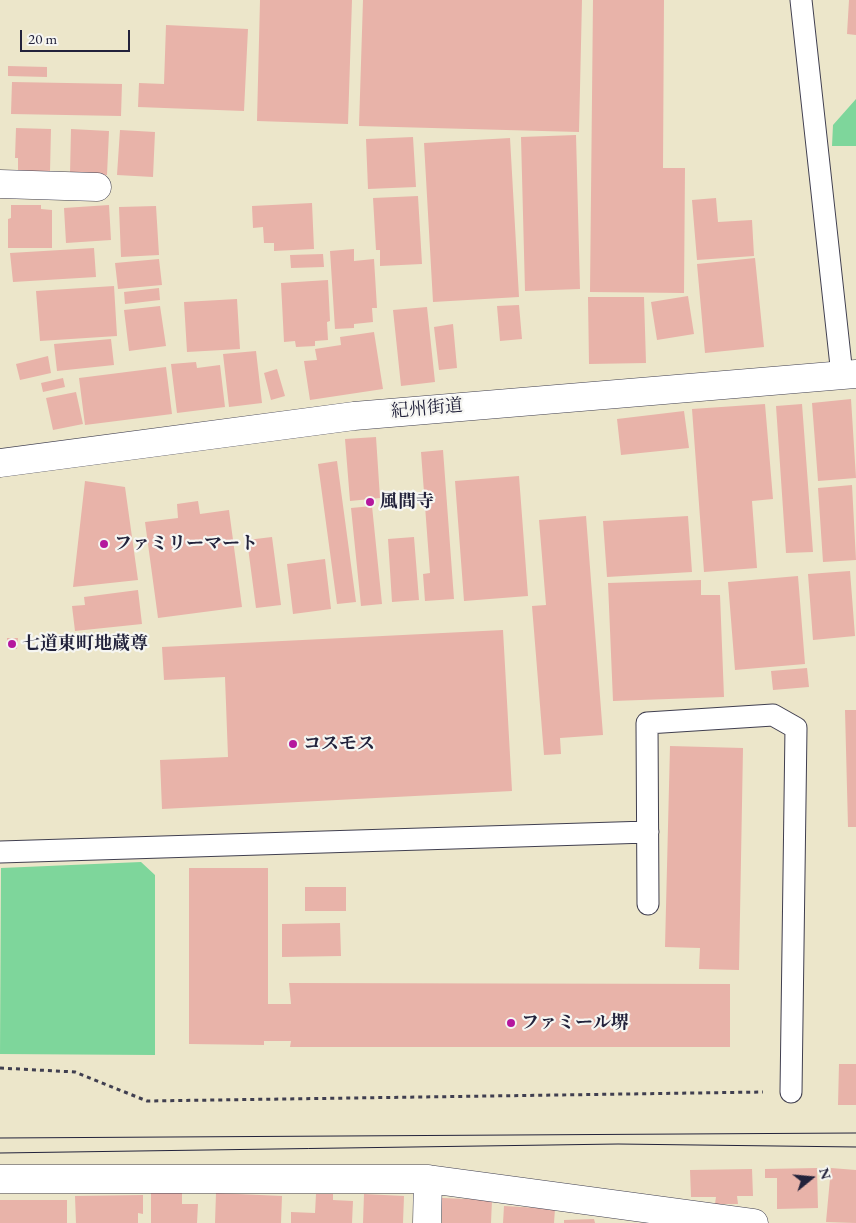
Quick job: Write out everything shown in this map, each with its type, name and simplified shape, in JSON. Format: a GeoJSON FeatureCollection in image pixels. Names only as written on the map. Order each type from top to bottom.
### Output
{"type":"FeatureCollection","features":[{"type":"Feature","properties":{"kind":"street"},"geometry":{"type":"LineString","coordinates":[[0,184],[97,187]]}},
{"type":"Feature","properties":{"kind":"street","name":"紀州街道"},"geometry":{"type":"LineString","coordinates":[[0,463],[354,416],[849,374]]}},
{"type":"Feature","properties":{"kind":"street"},"geometry":{"type":"LineString","coordinates":[[0,1179],[428,1179],[754,1223]]}},
{"type":"Feature","properties":{"kind":"street"},"geometry":{"type":"LineString","coordinates":[[427,1223],[428,1179]]}},
{"type":"Feature","properties":{"kind":"lane"},"geometry":{"type":"LineString","coordinates":[[801,0],[849,374]]}},
{"type":"Feature","properties":{"kind":"lane"},"geometry":{"type":"LineString","coordinates":[[648,904],[647,723],[773,714],[796,728],[791,1092]]}},
{"type":"Feature","properties":{"kind":"lane"},"geometry":{"type":"LineString","coordinates":[[0,852],[648,832]]}},
{"type":"Feature","properties":{"kind":"path"},"geometry":{"type":"LineString","coordinates":[[0,1068],[75,1072],[147,1101],[791,1092]]}},
{"type":"Feature","properties":{"kind":"green space"},"geometry":{"type":"Polygon","coordinates":[[[856,99],[856,146],[832,146],[833,125],[856,99]]]}},
{"type":"Feature","properties":{"kind":"green space"},"geometry":{"type":"Polygon","coordinates":[[[141,862],[155,875],[155,1055],[0,1054],[1,868],[141,862]]]}},
{"type":"Feature","properties":{"kind":"building"},"geometry":{"type":"Polygon","coordinates":[[[260,0],[352,0],[348,124],[257,121],[260,0]]]}},
{"type":"Feature","properties":{"kind":"building"},"geometry":{"type":"Polygon","coordinates":[[[363,0],[582,0],[579,132],[359,126],[363,0]]]}},
{"type":"Feature","properties":{"kind":"building"},"geometry":{"type":"Polygon","coordinates":[[[593,0],[664,0],[663,168],[685,168],[684,293],[590,292],[593,0]]]}},
{"type":"Feature","properties":{"kind":"building"},"geometry":{"type":"Polygon","coordinates":[[[849,0],[856,0],[856,35],[847,34],[849,0]]]}},
{"type":"Feature","properties":{"kind":"building"},"geometry":{"type":"Polygon","coordinates":[[[166,25],[248,29],[244,111],[138,107],[139,83],[164,84],[166,25]]]}},
{"type":"Feature","properties":{"kind":"building"},"geometry":{"type":"Polygon","coordinates":[[[8,66],[47,67],[47,77],[8,76],[8,66]]]}},
{"type":"Feature","properties":{"kind":"building"},"geometry":{"type":"Polygon","coordinates":[[[12,82],[122,84],[121,116],[11,114],[12,82]]]}},
{"type":"Feature","properties":{"kind":"building"},"geometry":{"type":"Polygon","coordinates":[[[16,128],[51,129],[50,172],[18,171],[18,158],[15,158],[16,128]]]}},
{"type":"Feature","properties":{"kind":"building"},"geometry":{"type":"Polygon","coordinates":[[[71,129],[109,131],[107,175],[70,174],[71,129]]]}},
{"type":"Feature","properties":{"kind":"building"},"geometry":{"type":"Polygon","coordinates":[[[120,130],[155,132],[153,177],[117,175],[120,130]]]}},
{"type":"Feature","properties":{"kind":"building"},"geometry":{"type":"Polygon","coordinates":[[[576,135],[580,289],[525,291],[521,137],[576,135]]]}},
{"type":"Feature","properties":{"kind":"building"},"geometry":{"type":"Polygon","coordinates":[[[413,137],[416,187],[368,189],[366,139],[413,137]]]}},
{"type":"Feature","properties":{"kind":"building"},"geometry":{"type":"Polygon","coordinates":[[[510,138],[519,297],[433,302],[424,143],[510,138]]]}},
{"type":"Feature","properties":{"kind":"building"},"geometry":{"type":"Polygon","coordinates":[[[418,196],[422,264],[380,266],[380,250],[376,250],[373,198],[418,196]]]}},
{"type":"Feature","properties":{"kind":"building"},"geometry":{"type":"Polygon","coordinates":[[[716,198],[718,222],[752,220],[754,256],[697,260],[692,200],[716,198]]]}},
{"type":"Feature","properties":{"kind":"building"},"geometry":{"type":"Polygon","coordinates":[[[312,203],[314,249],[274,251],[274,243],[264,243],[263,227],[253,228],[252,206],[312,203]]]}},
{"type":"Feature","properties":{"kind":"building"},"geometry":{"type":"Polygon","coordinates":[[[11,205],[41,205],[41,209],[52,210],[52,248],[8,248],[8,219],[11,218],[11,205]]]}},
{"type":"Feature","properties":{"kind":"building"},"geometry":{"type":"Polygon","coordinates":[[[109,205],[111,240],[66,243],[64,208],[109,205]]]}},
{"type":"Feature","properties":{"kind":"building"},"geometry":{"type":"Polygon","coordinates":[[[156,206],[159,255],[121,257],[119,207],[156,206]]]}},
{"type":"Feature","properties":{"kind":"building"},"geometry":{"type":"Polygon","coordinates":[[[94,248],[96,277],[13,282],[10,253],[94,248]]]}},
{"type":"Feature","properties":{"kind":"building"},"geometry":{"type":"Polygon","coordinates":[[[354,249],[354,261],[374,259],[377,308],[372,308],[373,322],[354,324],[354,328],[335,329],[330,251],[354,249]]]}},
{"type":"Feature","properties":{"kind":"building"},"geometry":{"type":"Polygon","coordinates":[[[323,254],[324,267],[291,268],[290,255],[323,254]]]}},
{"type":"Feature","properties":{"kind":"building"},"geometry":{"type":"Polygon","coordinates":[[[755,258],[764,347],[705,353],[697,264],[755,258]]]}},
{"type":"Feature","properties":{"kind":"building"},"geometry":{"type":"Polygon","coordinates":[[[159,259],[162,285],[118,289],[115,263],[159,259]]]}},
{"type":"Feature","properties":{"kind":"building"},"geometry":{"type":"Polygon","coordinates":[[[328,280],[330,321],[327,322],[328,340],[315,341],[315,346],[296,347],[295,341],[284,342],[281,283],[328,280]]]}},
{"type":"Feature","properties":{"kind":"building"},"geometry":{"type":"Polygon","coordinates":[[[114,286],[117,336],[40,341],[36,291],[114,286]]]}},
{"type":"Feature","properties":{"kind":"building"},"geometry":{"type":"Polygon","coordinates":[[[159,288],[160,300],[125,304],[124,292],[159,288]]]}},
{"type":"Feature","properties":{"kind":"building"},"geometry":{"type":"Polygon","coordinates":[[[688,296],[694,334],[657,340],[651,302],[688,296]]]}},
{"type":"Feature","properties":{"kind":"building"},"geometry":{"type":"Polygon","coordinates":[[[588,297],[644,297],[646,363],[589,364],[588,297]]]}},
{"type":"Feature","properties":{"kind":"building"},"geometry":{"type":"Polygon","coordinates":[[[237,299],[240,349],[187,352],[184,302],[237,299]]]}},
{"type":"Feature","properties":{"kind":"building"},"geometry":{"type":"Polygon","coordinates":[[[519,305],[522,339],[500,341],[497,306],[519,305]]]}},
{"type":"Feature","properties":{"kind":"building"},"geometry":{"type":"Polygon","coordinates":[[[160,306],[166,346],[129,351],[124,310],[160,306]]]}},
{"type":"Feature","properties":{"kind":"building"},"geometry":{"type":"Polygon","coordinates":[[[427,307],[435,382],[401,386],[393,310],[427,307]]]}},
{"type":"Feature","properties":{"kind":"building"},"geometry":{"type":"Polygon","coordinates":[[[453,324],[457,368],[439,370],[434,327],[453,324]]]}},
{"type":"Feature","properties":{"kind":"building"},"geometry":{"type":"Polygon","coordinates":[[[374,332],[383,389],[310,400],[304,361],[317,360],[315,349],[341,345],[340,337],[374,332]]]}},
{"type":"Feature","properties":{"kind":"building"},"geometry":{"type":"Polygon","coordinates":[[[111,339],[114,365],[57,371],[54,344],[111,339]]]}},
{"type":"Feature","properties":{"kind":"building"},"geometry":{"type":"Polygon","coordinates":[[[256,351],[262,403],[229,407],[223,354],[256,351]]]}},
{"type":"Feature","properties":{"kind":"building"},"geometry":{"type":"Polygon","coordinates":[[[48,356],[51,373],[20,380],[16,364],[48,356]]]}},
{"type":"Feature","properties":{"kind":"building"},"geometry":{"type":"Polygon","coordinates":[[[196,362],[197,368],[220,365],[225,407],[177,413],[171,364],[196,362]]]}},
{"type":"Feature","properties":{"kind":"building"},"geometry":{"type":"Polygon","coordinates":[[[166,367],[172,414],[85,425],[79,378],[166,367]]]}},
{"type":"Feature","properties":{"kind":"building"},"geometry":{"type":"Polygon","coordinates":[[[277,369],[285,396],[271,400],[264,373],[277,369]]]}},
{"type":"Feature","properties":{"kind":"building"},"geometry":{"type":"Polygon","coordinates":[[[63,378],[65,387],[43,392],[41,383],[63,378]]]}},
{"type":"Feature","properties":{"kind":"building"},"geometry":{"type":"Polygon","coordinates":[[[76,392],[83,424],[53,430],[46,398],[76,392]]]}},
{"type":"Feature","properties":{"kind":"building"},"geometry":{"type":"Polygon","coordinates":[[[851,399],[856,478],[818,481],[812,403],[851,399]]]}},
{"type":"Feature","properties":{"kind":"building"},"geometry":{"type":"Polygon","coordinates":[[[765,404],[773,499],[752,501],[757,568],[704,572],[692,409],[765,404]]]}},
{"type":"Feature","properties":{"kind":"building"},"geometry":{"type":"Polygon","coordinates":[[[802,404],[813,552],[786,553],[776,406],[802,404]]]}},
{"type":"Feature","properties":{"kind":"building"},"geometry":{"type":"Polygon","coordinates":[[[684,411],[689,448],[621,455],[617,419],[684,411]]]}},
{"type":"Feature","properties":{"kind":"building"},"geometry":{"type":"Polygon","coordinates":[[[376,437],[380,498],[350,501],[345,439],[376,437]]]}},
{"type":"Feature","properties":{"kind":"building"},"geometry":{"type":"Polygon","coordinates":[[[443,450],[454,599],[425,601],[423,574],[430,573],[421,452],[443,450]]]}},
{"type":"Feature","properties":{"kind":"building"},"geometry":{"type":"Polygon","coordinates":[[[337,461],[356,602],[337,604],[318,464],[337,461]]]}},
{"type":"Feature","properties":{"kind":"building"},"geometry":{"type":"Polygon","coordinates":[[[519,476],[528,596],[464,601],[455,481],[519,476]]]}},
{"type":"Feature","properties":{"kind":"building"},"geometry":{"type":"Polygon","coordinates":[[[85,481],[125,487],[138,580],[73,587],[85,481]]]}},
{"type":"Feature","properties":{"kind":"building"},"geometry":{"type":"Polygon","coordinates":[[[852,485],[856,560],[823,562],[818,488],[852,485]]]}},
{"type":"Feature","properties":{"kind":"building"},"geometry":{"type":"Polygon","coordinates":[[[198,501],[200,514],[229,510],[242,607],[158,618],[145,522],[178,518],[177,504],[198,501]]]}},
{"type":"Feature","properties":{"kind":"building"},"geometry":{"type":"Polygon","coordinates":[[[372,506],[382,604],[361,606],[351,508],[372,506]]]}},
{"type":"Feature","properties":{"kind":"building"},"geometry":{"type":"Polygon","coordinates":[[[586,516],[603,735],[560,738],[561,754],[544,755],[532,606],[546,605],[539,520],[586,516]]]}},
{"type":"Feature","properties":{"kind":"building"},"geometry":{"type":"Polygon","coordinates":[[[688,516],[692,572],[607,577],[603,521],[688,516]]]}},
{"type":"Feature","properties":{"kind":"building"},"geometry":{"type":"Polygon","coordinates":[[[272,537],[281,605],[256,608],[247,540],[272,537]]]}},
{"type":"Feature","properties":{"kind":"building"},"geometry":{"type":"Polygon","coordinates":[[[414,537],[419,600],[392,602],[388,539],[414,537]]]}},
{"type":"Feature","properties":{"kind":"building"},"geometry":{"type":"Polygon","coordinates":[[[325,559],[331,609],[293,614],[287,564],[325,559]]]}},
{"type":"Feature","properties":{"kind":"building"},"geometry":{"type":"Polygon","coordinates":[[[850,571],[855,636],[813,640],[808,574],[850,571]]]}},
{"type":"Feature","properties":{"kind":"building"},"geometry":{"type":"Polygon","coordinates":[[[798,576],[805,664],[735,670],[728,582],[798,576]]]}},
{"type":"Feature","properties":{"kind":"building"},"geometry":{"type":"Polygon","coordinates":[[[701,580],[701,595],[720,595],[724,697],[613,701],[608,583],[701,580]]]}},
{"type":"Feature","properties":{"kind":"building"},"geometry":{"type":"Polygon","coordinates":[[[138,590],[142,624],[75,631],[72,606],[85,605],[84,597],[138,590]]]}},
{"type":"Feature","properties":{"kind":"building"},"geometry":{"type":"Polygon","coordinates":[[[503,630],[512,791],[162,809],[160,760],[228,757],[225,677],[164,680],[162,647],[503,630]]]}},
{"type":"Feature","properties":{"kind":"building"},"geometry":{"type":"Polygon","coordinates":[[[7,638],[18,638],[17,649],[7,648],[7,638]]]}},
{"type":"Feature","properties":{"kind":"building"},"geometry":{"type":"Polygon","coordinates":[[[807,668],[809,687],[773,690],[771,671],[807,668]]]}},
{"type":"Feature","properties":{"kind":"building"},"geometry":{"type":"Polygon","coordinates":[[[845,710],[856,710],[856,827],[848,827],[845,710]]]}},
{"type":"Feature","properties":{"kind":"building"},"geometry":{"type":"Polygon","coordinates":[[[670,746],[743,748],[739,970],[699,969],[700,948],[665,947],[670,746]]]}},
{"type":"Feature","properties":{"kind":"building","name":"ファミール堺"},"geometry":{"type":"Polygon","coordinates":[[[189,868],[268,868],[268,1004],[291,1004],[289,983],[730,984],[730,1047],[290,1047],[291,1041],[264,1041],[264,1045],[189,1044],[189,868]]]}},
{"type":"Feature","properties":{"kind":"building"},"geometry":{"type":"Polygon","coordinates":[[[305,887],[346,887],[346,911],[305,911],[305,887]]]}},
{"type":"Feature","properties":{"kind":"building"},"geometry":{"type":"Polygon","coordinates":[[[340,923],[341,956],[282,957],[282,924],[340,923]]]}},
{"type":"Feature","properties":{"kind":"building"},"geometry":{"type":"Polygon","coordinates":[[[839,1064],[856,1064],[856,1105],[838,1105],[839,1064]]]}},
{"type":"Feature","properties":{"kind":"building"},"geometry":{"type":"Polygon","coordinates":[[[817,1168],[818,1208],[777,1209],[777,1178],[765,1178],[765,1169],[817,1168]]]}},
{"type":"Feature","properties":{"kind":"building"},"geometry":{"type":"Polygon","coordinates":[[[831,1168],[856,1170],[856,1223],[826,1222],[831,1168]]]}},
{"type":"Feature","properties":{"kind":"building"},"geometry":{"type":"Polygon","coordinates":[[[752,1169],[753,1196],[737,1196],[738,1204],[715,1204],[716,1197],[691,1197],[690,1170],[752,1169]]]}},
{"type":"Feature","properties":{"kind":"building"},"geometry":{"type":"Polygon","coordinates":[[[151,1193],[182,1193],[182,1204],[198,1204],[197,1223],[151,1223],[151,1193]]]}},
{"type":"Feature","properties":{"kind":"building"},"geometry":{"type":"Polygon","coordinates":[[[216,1193],[282,1196],[281,1223],[215,1223],[216,1193]]]}},
{"type":"Feature","properties":{"kind":"building"},"geometry":{"type":"Polygon","coordinates":[[[316,1194],[333,1194],[333,1200],[353,1201],[352,1223],[291,1223],[291,1212],[315,1213],[316,1194]]]}},
{"type":"Feature","properties":{"kind":"building"},"geometry":{"type":"Polygon","coordinates":[[[364,1194],[404,1196],[403,1223],[363,1223],[364,1194]]]}},
{"type":"Feature","properties":{"kind":"building"},"geometry":{"type":"Polygon","coordinates":[[[143,1195],[143,1214],[138,1213],[138,1223],[76,1223],[75,1196],[143,1195]]]}},
{"type":"Feature","properties":{"kind":"building"},"geometry":{"type":"Polygon","coordinates":[[[442,1198],[492,1200],[491,1223],[442,1223],[442,1198]]]}},
{"type":"Feature","properties":{"kind":"building"},"geometry":{"type":"Polygon","coordinates":[[[0,1200],[67,1200],[67,1223],[0,1223],[0,1200]]]}},
{"type":"Feature","properties":{"kind":"building"},"geometry":{"type":"Polygon","coordinates":[[[504,1206],[555,1209],[554,1223],[503,1223],[504,1206]]]}},
{"type":"Feature","properties":{"kind":"building"},"geometry":{"type":"Polygon","coordinates":[[[594,1219],[595,1223],[564,1223],[564,1220],[594,1219]]]}},
{"type":"Feature","properties":{"kind":"tram line"},"geometry":{"type":"LineString","coordinates":[[0,1138],[856,1133]]}},
{"type":"Feature","properties":{"kind":"tram line"},"geometry":{"type":"LineString","coordinates":[[0,1153],[618,1144],[856,1147]]}},
{"type":"Feature","properties":{"kind":"place","name":"風間寺"},"geometry":{"type":"Point","coordinates":[370,502]}},
{"type":"Feature","properties":{"kind":"place","name":"ファミリーマート"},"geometry":{"type":"Point","coordinates":[104,544]}},
{"type":"Feature","properties":{"kind":"place","name":"七道東町地蔵尊"},"geometry":{"type":"Point","coordinates":[12,644]}},
{"type":"Feature","properties":{"kind":"place","name":"コスモス"},"geometry":{"type":"Point","coordinates":[293,744]}},
{"type":"Feature","properties":{"kind":"place","name":"ファミール堺"},"geometry":{"type":"Point","coordinates":[511,1023]}}]}
